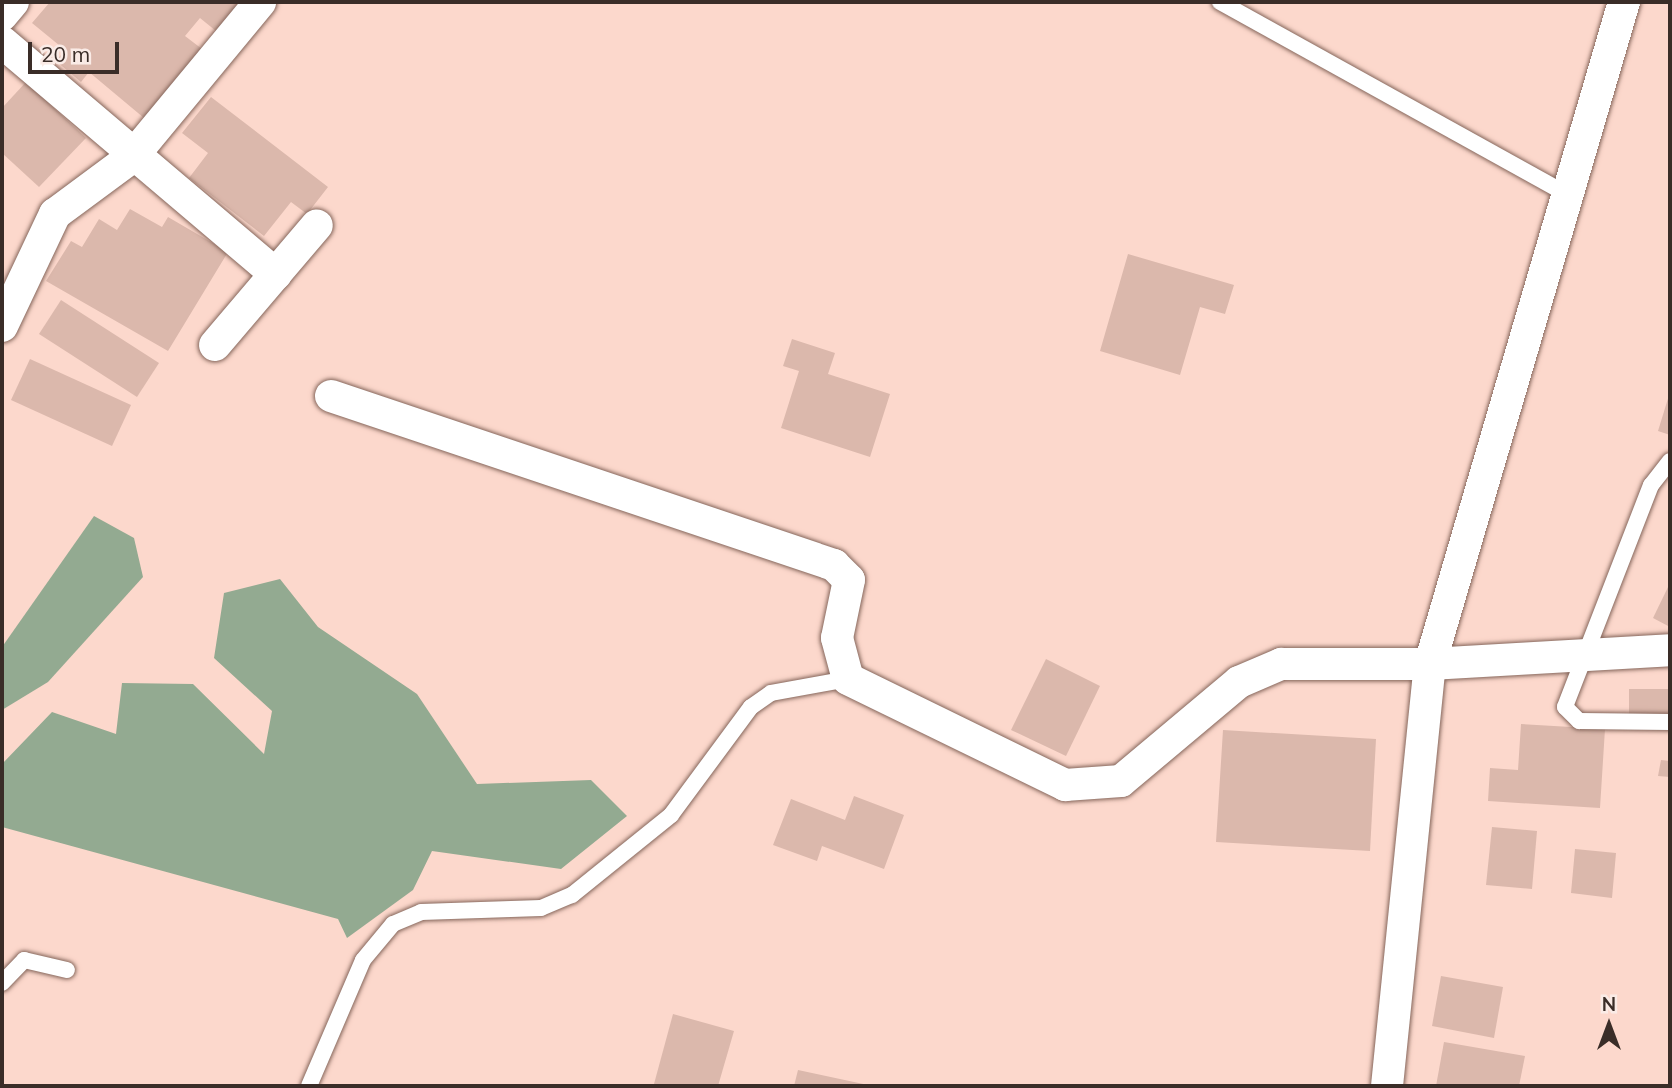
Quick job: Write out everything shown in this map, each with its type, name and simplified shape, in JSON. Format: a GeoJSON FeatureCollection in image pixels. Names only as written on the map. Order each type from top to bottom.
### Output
{"type":"FeatureCollection","features":[{"type":"Feature","properties":{"kind":"street"},"geometry":{"type":"LineString","coordinates":[[2,15],[13,2]]}},
{"type":"Feature","properties":{"kind":"street"},"geometry":{"type":"LineString","coordinates":[[2,326],[55,214],[132,157],[260,2]]}},
{"type":"Feature","properties":{"kind":"street"},"geometry":{"type":"LineString","coordinates":[[1387,1086],[1430,664],[1624,2]]}},
{"type":"Feature","properties":{"kind":"street"},"geometry":{"type":"LineString","coordinates":[[2,42],[132,157],[276,274]]}},
{"type":"Feature","properties":{"kind":"street"},"geometry":{"type":"LineString","coordinates":[[215,345],[317,225]]}},
{"type":"Feature","properties":{"kind":"street"},"geometry":{"type":"LineString","coordinates":[[331,396],[834,565],[849,580],[837,638],[848,678],[1065,785],[1101,787],[1121,781],[1239,681],[1281,664],[1430,664],[1670,650]]}},
{"type":"Feature","properties":{"kind":"lane"},"geometry":{"type":"LineString","coordinates":[[1220,2],[1567,194]]}},
{"type":"Feature","properties":{"kind":"lane"},"geometry":{"type":"LineString","coordinates":[[1670,461],[1651,485],[1566,698],[1571,717],[1670,722]]}},
{"type":"Feature","properties":{"kind":"lane"},"geometry":{"type":"LineString","coordinates":[[309,1086],[363,960],[393,924],[421,912],[541,908],[572,895],[671,815],[751,707],[771,693],[848,678]]}},
{"type":"Feature","properties":{"kind":"lane"},"geometry":{"type":"LineString","coordinates":[[2,983],[24,960],[67,970]]}},
{"type":"Feature","properties":{"kind":"green space"},"geometry":{"type":"Polygon","coordinates":[[[94,516],[134,538],[143,577],[48,682],[2,710],[2,647],[94,516]]]}},
{"type":"Feature","properties":{"kind":"green space"},"geometry":{"type":"Polygon","coordinates":[[[280,579],[318,627],[417,694],[477,784],[591,780],[627,816],[561,869],[432,851],[413,890],[347,938],[338,919],[2,827],[2,764],[52,712],[116,734],[122,683],[193,684],[264,754],[272,711],[214,658],[224,593],[280,579]]]}},
{"type":"Feature","properties":{"kind":"building"},"geometry":{"type":"Polygon","coordinates":[[[50,2],[241,2],[216,31],[200,18],[185,36],[202,49],[144,118],[89,72],[81,82],[56,61],[65,50],[32,23],[50,2]]]}},
{"type":"Feature","properties":{"kind":"building"},"geometry":{"type":"Polygon","coordinates":[[[26,82],[86,138],[39,187],[2,153],[2,108],[26,82]]]}},
{"type":"Feature","properties":{"kind":"building"},"geometry":{"type":"Polygon","coordinates":[[[211,97],[328,187],[307,214],[291,202],[264,236],[189,178],[208,153],[182,133],[211,97]]]}},
{"type":"Feature","properties":{"kind":"building"},"geometry":{"type":"Polygon","coordinates":[[[130,209],[162,227],[168,217],[228,252],[168,351],[46,281],[71,241],[82,247],[99,219],[117,230],[130,209]]]}},
{"type":"Feature","properties":{"kind":"building"},"geometry":{"type":"Polygon","coordinates":[[[1128,254],[1234,285],[1225,314],[1200,307],[1180,375],[1100,351],[1128,254]]]}},
{"type":"Feature","properties":{"kind":"building"},"geometry":{"type":"Polygon","coordinates":[[[61,300],[159,363],[137,397],[39,334],[61,300]]]}},
{"type":"Feature","properties":{"kind":"building"},"geometry":{"type":"Polygon","coordinates":[[[792,339],[835,353],[828,374],[890,394],[870,457],[781,428],[799,371],[783,366],[792,339]]]}},
{"type":"Feature","properties":{"kind":"building"},"geometry":{"type":"Polygon","coordinates":[[[30,359],[131,405],[112,446],[11,400],[30,359]]]}},
{"type":"Feature","properties":{"kind":"building"},"geometry":{"type":"Polygon","coordinates":[[[1670,392],[1670,435],[1658,431],[1670,392]]]}},
{"type":"Feature","properties":{"kind":"building"},"geometry":{"type":"Polygon","coordinates":[[[1670,583],[1670,627],[1653,618],[1670,583]]]}},
{"type":"Feature","properties":{"kind":"building"},"geometry":{"type":"Polygon","coordinates":[[[1046,659],[1100,686],[1066,756],[1011,730],[1046,659]]]}},
{"type":"Feature","properties":{"kind":"building"},"geometry":{"type":"Polygon","coordinates":[[[1629,689],[1670,689],[1670,718],[1629,718],[1629,689]]]}},
{"type":"Feature","properties":{"kind":"building"},"geometry":{"type":"Polygon","coordinates":[[[1521,724],[1605,729],[1600,808],[1488,801],[1490,768],[1518,770],[1521,724]]]}},
{"type":"Feature","properties":{"kind":"building"},"geometry":{"type":"Polygon","coordinates":[[[1223,730],[1376,739],[1370,851],[1216,842],[1223,730]]]}},
{"type":"Feature","properties":{"kind":"building"},"geometry":{"type":"Polygon","coordinates":[[[1661,760],[1670,761],[1670,777],[1658,776],[1661,760]]]}},
{"type":"Feature","properties":{"kind":"building"},"geometry":{"type":"Polygon","coordinates":[[[854,796],[904,815],[884,869],[822,846],[817,861],[773,845],[791,799],[845,820],[854,796]]]}},
{"type":"Feature","properties":{"kind":"building"},"geometry":{"type":"Polygon","coordinates":[[[1492,827],[1537,831],[1532,889],[1486,885],[1492,827]]]}},
{"type":"Feature","properties":{"kind":"building"},"geometry":{"type":"Polygon","coordinates":[[[1575,849],[1616,853],[1612,898],[1571,893],[1575,849]]]}},
{"type":"Feature","properties":{"kind":"building"},"geometry":{"type":"Polygon","coordinates":[[[1441,976],[1503,987],[1494,1038],[1432,1026],[1441,976]]]}},
{"type":"Feature","properties":{"kind":"building"},"geometry":{"type":"Polygon","coordinates":[[[673,1014],[734,1031],[718,1086],[654,1084],[673,1014]]]}},
{"type":"Feature","properties":{"kind":"building"},"geometry":{"type":"Polygon","coordinates":[[[1444,1042],[1525,1056],[1519,1086],[1436,1086],[1444,1042]]]}},
{"type":"Feature","properties":{"kind":"building"},"geometry":{"type":"Polygon","coordinates":[[[798,1070],[868,1085],[868,1086],[794,1086],[798,1070]]]}}]}
